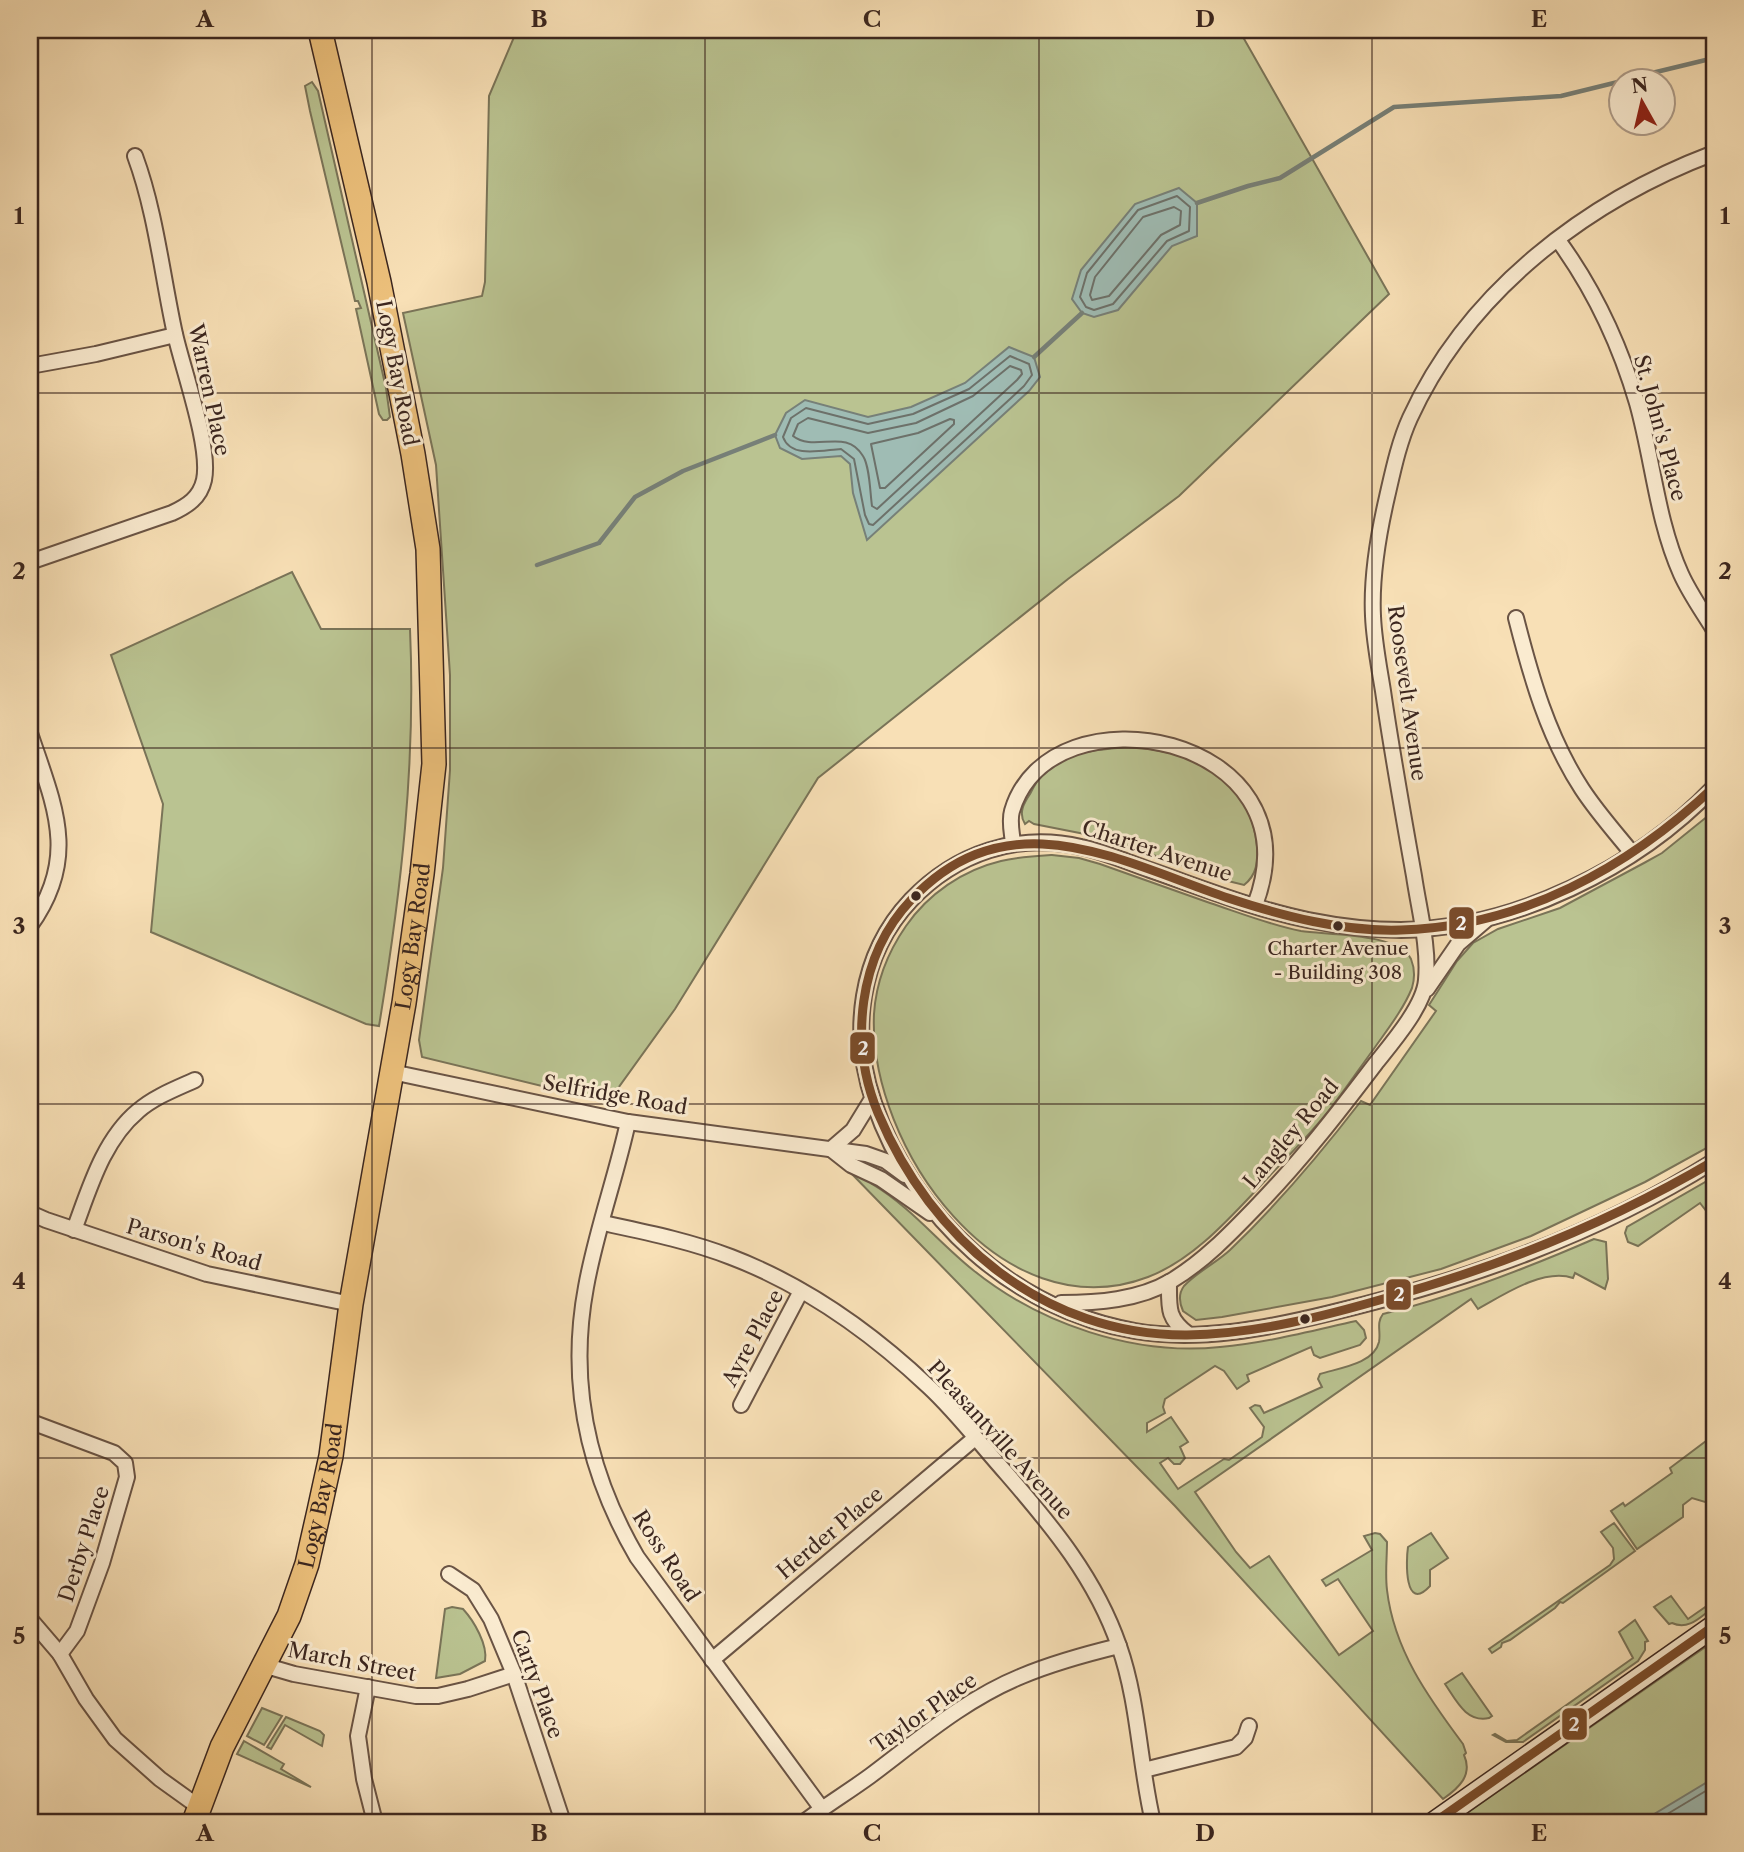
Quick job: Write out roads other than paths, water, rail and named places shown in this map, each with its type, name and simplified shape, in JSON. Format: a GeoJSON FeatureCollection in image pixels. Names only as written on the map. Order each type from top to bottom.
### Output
{"type":"FeatureCollection","features":[{"type":"Feature","properties":{"kind":"main road","name":"Logy Bay Road"},"geometry":{"type":"LineString","coordinates":[[197,1815],[222,1747],[289,1616],[307,1564],[331,1456],[351,1304],[392,1072],[422,874],[434,764],[428,549],[413,454],[379,282],[320,30]]}},
{"type":"Feature","properties":{"kind":"street","name":"Roosevelt Avenue"},"geometry":{"type":"LineString","coordinates":[[1423,929],[1383,692],[1373,616],[1374,575],[1380,530],[1394,468],[1409,421],[1432,374],[1477,313],[1524,264],[1628,192],[1714,153]]}},
{"type":"Feature","properties":{"kind":"street","name":"Warren Place"},"geometry":{"type":"LineString","coordinates":[[30,562],[172,513],[187,506],[198,495],[204,481],[204,449],[175,335],[144,181],[135,156]]}},
{"type":"Feature","properties":{"kind":"street","name":"St. John's Place"},"geometry":{"type":"LineString","coordinates":[[1558,240],[1576,264],[1603,315],[1624,365],[1637,402],[1667,533],[1681,574],[1714,630]]}},
{"type":"Feature","properties":{"kind":"street"},"geometry":{"type":"LineString","coordinates":[[30,366],[175,335]]}},
{"type":"Feature","properties":{"kind":"street"},"geometry":{"type":"LineString","coordinates":[[1516,618],[1530,673],[1566,762],[1583,790],[1632,853]]}},
{"type":"Feature","properties":{"kind":"street"},"geometry":{"type":"LineString","coordinates":[[30,733],[57,814],[59,844],[51,891],[30,926]]}},
{"type":"Feature","properties":{"kind":"street"},"geometry":{"type":"LineString","coordinates":[[1013,843],[1012,812],[1032,775],[1046,762],[1082,747],[1105,742],[1129,740],[1180,747],[1205,759],[1228,775],[1248,797],[1257,815],[1265,858],[1264,882],[1255,905]]}},
{"type":"Feature","properties":{"kind":"street","name":"Charter Avenue"},"geometry":{"type":"LineString","coordinates":[[939,1219],[911,1181],[884,1130],[872,1099],[862,1050],[860,1021],[869,971],[888,930],[910,902],[942,874],[974,855],[1013,843],[1054,842],[1079,846],[1255,905],[1315,921],[1391,930],[1423,929],[1491,917],[1521,909],[1564,892],[1655,838],[1714,787]]}},
{"type":"Feature","properties":{"kind":"street","name":"Langley Road"},"geometry":{"type":"LineString","coordinates":[[1054,1303],[1096,1302],[1121,1298],[1169,1282],[1224,1239],[1298,1163],[1329,1126],[1390,1044],[1458,944],[1491,917]]}},
{"type":"Feature","properties":{"kind":"street"},"geometry":{"type":"LineString","coordinates":[[1423,929],[1427,976],[1424,993]]}},
{"type":"Feature","properties":{"kind":"street","name":"Selfridge Road"},"geometry":{"type":"LineString","coordinates":[[392,1072],[628,1122],[876,1156],[898,1168],[911,1181]]}},
{"type":"Feature","properties":{"kind":"street"},"geometry":{"type":"LineString","coordinates":[[74,1230],[95,1173],[124,1125],[149,1103],[195,1080]]}},
{"type":"Feature","properties":{"kind":"street"},"geometry":{"type":"LineString","coordinates":[[831,1149],[853,1130],[872,1099]]}},
{"type":"Feature","properties":{"kind":"street","name":"Ross Road"},"geometry":{"type":"LineString","coordinates":[[628,1122],[586,1284],[578,1343],[581,1399],[589,1445],[602,1485],[621,1529],[637,1557],[822,1809]]}},
{"type":"Feature","properties":{"kind":"street","name":"Selfridge Road"},"geometry":{"type":"LineString","coordinates":[[831,1149],[851,1165],[881,1179],[939,1219]]}},
{"type":"Feature","properties":{"kind":"street"},"geometry":{"type":"LineString","coordinates":[[939,1219],[972,1251],[1006,1277],[1054,1303],[1085,1317],[1120,1327],[1153,1333],[1188,1334],[1298,1321],[1398,1297],[1479,1272],[1582,1231],[1714,1161]]}},
{"type":"Feature","properties":{"kind":"street","name":"Parson's Road"},"geometry":{"type":"LineString","coordinates":[[30,1213],[207,1274],[351,1304]]}},
{"type":"Feature","properties":{"kind":"street","name":"Pleasantville Avenue"},"geometry":{"type":"LineString","coordinates":[[603,1223],[729,1256],[763,1271],[801,1291],[859,1329],[930,1387],[1028,1498],[1083,1570],[1104,1609],[1119,1646],[1136,1712],[1153,1822]]}},
{"type":"Feature","properties":{"kind":"street"},"geometry":{"type":"LineString","coordinates":[[1169,1282],[1170,1316],[1175,1324],[1188,1334]]}},
{"type":"Feature","properties":{"kind":"street","name":"Ayre Place"},"geometry":{"type":"LineString","coordinates":[[741,1405],[801,1291]]}},
{"type":"Feature","properties":{"kind":"street","name":"Derby Place"},"geometry":{"type":"LineString","coordinates":[[30,1423],[114,1453],[125,1463],[127,1476],[102,1563],[77,1631],[60,1654]]}},
{"type":"Feature","properties":{"kind":"street","name":"Herder Place"},"geometry":{"type":"LineString","coordinates":[[712,1660],[975,1438]]}},
{"type":"Feature","properties":{"kind":"street","name":"Carty Place"},"geometry":{"type":"LineString","coordinates":[[449,1574],[473,1590],[491,1619],[514,1674],[563,1822]]}},
{"type":"Feature","properties":{"kind":"street"},"geometry":{"type":"LineString","coordinates":[[30,1619],[60,1654],[86,1699],[115,1739],[197,1815]]}},
{"type":"Feature","properties":{"kind":"street"},"geometry":{"type":"LineString","coordinates":[[1435,1822],[1714,1626]]}},
{"type":"Feature","properties":{"kind":"street","name":"Taylor Place"},"geometry":{"type":"LineString","coordinates":[[804,1822],[867,1779],[953,1714],[988,1692],[1021,1676],[1119,1646]]}},
{"type":"Feature","properties":{"kind":"street","name":"March Street"},"geometry":{"type":"LineString","coordinates":[[263,1665],[294,1674],[416,1696],[438,1696],[514,1674]]}},
{"type":"Feature","properties":{"kind":"street"},"geometry":{"type":"LineString","coordinates":[[368,1687],[358,1736],[360,1758],[375,1822]]}},
{"type":"Feature","properties":{"kind":"street"},"geometry":{"type":"LineString","coordinates":[[1144,1770],[1236,1747],[1245,1738],[1249,1726]]}},
{"type":"Feature","properties":{"kind":"water"},"geometry":{"type":"Polygon","coordinates":[[[1179,188],[1197,203],[1197,236],[1172,246],[1118,310],[1094,317],[1082,313],[1072,299],[1081,270],[1135,204],[1179,188]]]}},
{"type":"Feature","properties":{"kind":"water"},"geometry":{"type":"Polygon","coordinates":[[[1009,347],[1034,357],[1040,377],[1029,391],[867,540],[853,493],[850,464],[841,456],[802,459],[780,448],[775,435],[786,413],[805,400],[868,417],[911,407],[965,383],[1009,347]]]}},
{"type":"Feature","properties":{"kind":"water"},"geometry":{"type":"Polygon","coordinates":[[[1714,1778],[1714,1822],[1641,1822],[1714,1778]]]}},
{"type":"Feature","properties":{"kind":"waterway"},"geometry":{"type":"LineString","coordinates":[[1678,67],[1714,58]]}},
{"type":"Feature","properties":{"kind":"waterway"},"geometry":{"type":"LineString","coordinates":[[1197,203],[1280,178],[1394,107],[1561,96],[1608,84]]}},
{"type":"Feature","properties":{"kind":"waterway"},"geometry":{"type":"LineString","coordinates":[[1034,357],[1082,313]]}},
{"type":"Feature","properties":{"kind":"waterway"},"geometry":{"type":"LineString","coordinates":[[537,565],[599,543],[635,497],[683,471],[775,435]]}},
{"type":"Feature","properties":{"kind":"place","name":"Charter Avenue - Building 308"},"geometry":{"type":"Point","coordinates":[1338,926]}}]}
